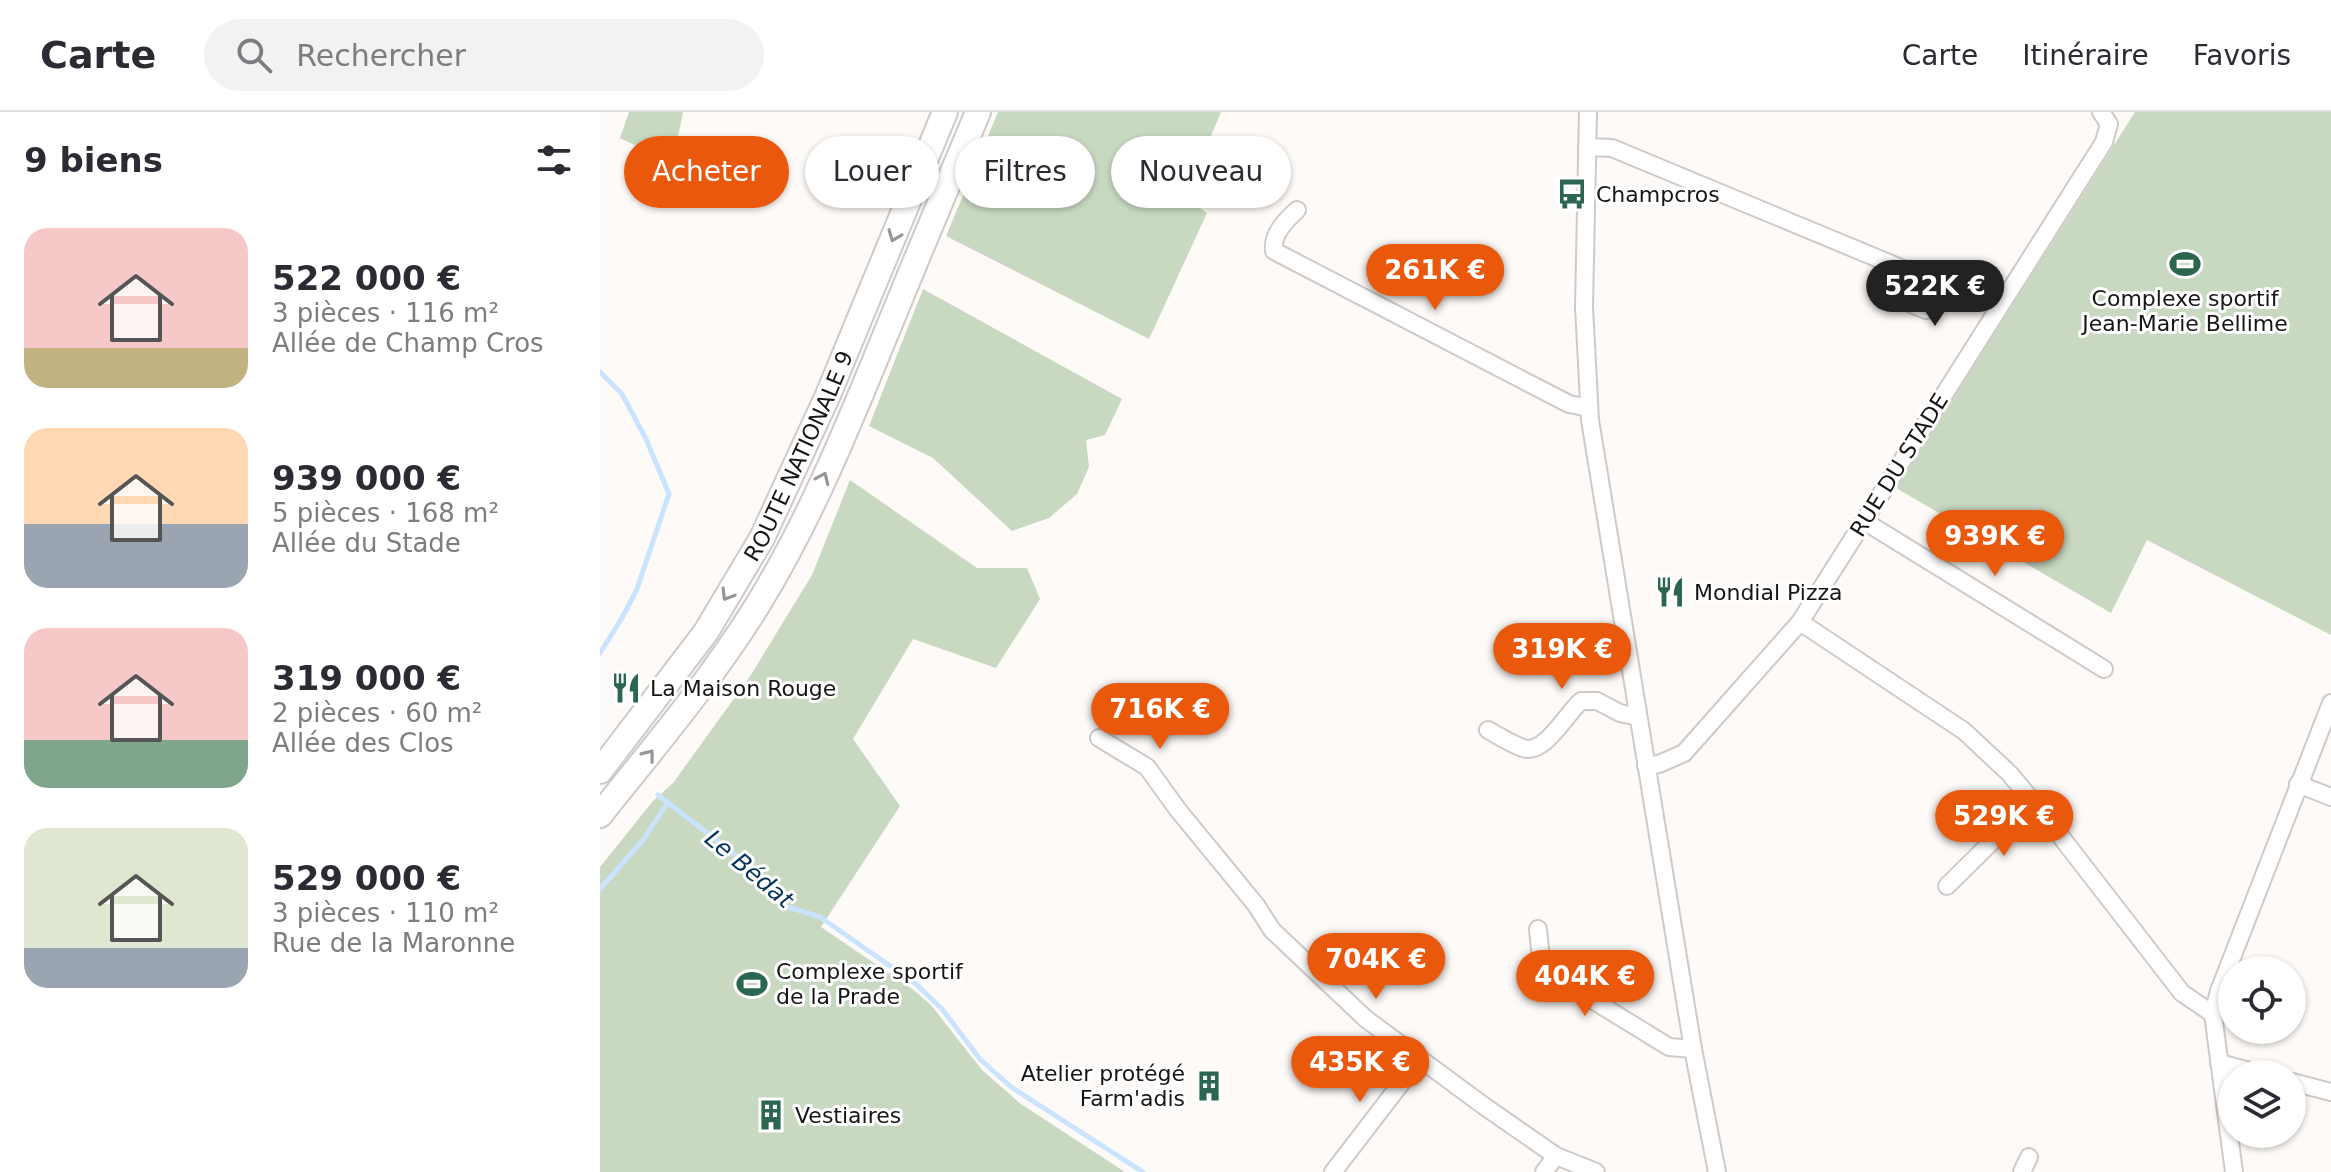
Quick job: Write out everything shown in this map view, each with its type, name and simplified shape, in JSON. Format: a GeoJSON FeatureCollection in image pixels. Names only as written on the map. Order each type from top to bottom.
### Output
{"type":"FeatureCollection","features":[{"type":"Feature","properties":{"kind":"highway","name":"ROUTE NATIONALE 9"},"geometry":{"type":"LineString","coordinates":[[600,771],[706,632],[762,538],[828,395],[945,112]]}},
{"type":"Feature","properties":{"kind":"highway","name":"ROUTE NATIONALE 9"},"geometry":{"type":"LineString","coordinates":[[600,815],[727,651],[758,604],[810,507],[861,395],[978,112]]}},
{"type":"Feature","properties":{"kind":"street"},"geometry":{"type":"LineString","coordinates":[[1588,112],[1584,293],[1589,408],[1693,1049],[1717,1172]]}},
{"type":"Feature","properties":{"kind":"street","name":"RUE DU STADE"},"geometry":{"type":"LineString","coordinates":[[1646,766],[1684,753],[1800,622],[2104,142],[2105,118]]}},
{"type":"Feature","properties":{"kind":"street"},"geometry":{"type":"LineString","coordinates":[[1587,147],[1612,148],[1888,263]]}},
{"type":"Feature","properties":{"kind":"street"},"geometry":{"type":"LineString","coordinates":[[1297,210],[1283,223],[1273,244],[1274,251],[1569,404],[1589,408]]}},
{"type":"Feature","properties":{"kind":"street"},"geometry":{"type":"LineString","coordinates":[[1864,521],[2104,669]]}},
{"type":"Feature","properties":{"kind":"street"},"geometry":{"type":"LineString","coordinates":[[1800,622],[1964,731],[2009,773],[2182,993],[2213,1014]]}},
{"type":"Feature","properties":{"kind":"street"},"geometry":{"type":"LineString","coordinates":[[1488,730],[1524,749],[1534,750],[1581,701],[1597,701],[1620,713],[1638,717]]}},
{"type":"Feature","properties":{"kind":"street"},"geometry":{"type":"LineString","coordinates":[[2219,1060],[2213,1014],[2219,991],[2331,703]]}},
{"type":"Feature","properties":{"kind":"street"},"geometry":{"type":"LineString","coordinates":[[1099,738],[1147,767],[1256,905],[1272,930],[1366,1019],[1556,1156],[1596,1172]]}},
{"type":"Feature","properties":{"kind":"street"},"geometry":{"type":"LineString","coordinates":[[2298,784],[2331,797]]}},
{"type":"Feature","properties":{"kind":"street"},"geometry":{"type":"LineString","coordinates":[[1947,886],[2033,801]]}},
{"type":"Feature","properties":{"kind":"street"},"geometry":{"type":"LineString","coordinates":[[1538,929],[1542,969],[1669,1047],[1693,1049]]}},
{"type":"Feature","properties":{"kind":"street"},"geometry":{"type":"LineString","coordinates":[[1333,1172],[1419,1060]]}},
{"type":"Feature","properties":{"kind":"street"},"geometry":{"type":"LineString","coordinates":[[2306,1086],[2331,1092]]}},
{"type":"Feature","properties":{"kind":"street"},"geometry":{"type":"LineString","coordinates":[[2231,1148],[2234,1172]]}},
{"type":"Feature","properties":{"kind":"street"},"geometry":{"type":"LineString","coordinates":[[1544,1172],[1556,1156]]}},
{"type":"Feature","properties":{"kind":"green space"},"geometry":{"type":"Polygon","coordinates":[[[629,112],[683,112],[678,136],[620,138],[629,112]]]}},
{"type":"Feature","properties":{"kind":"green space"},"geometry":{"type":"Polygon","coordinates":[[[998,112],[1221,112],[1211,136],[1111,136],[1111,208],[1200,208],[1207,213],[1149,339],[946,236],[958,208],[1095,208],[1095,136],[988,136],[998,112]]]}},
{"type":"Feature","properties":{"kind":"green space","name":"Complexe sportif Jean-Marie Bellime"},"geometry":{"type":"Polygon","coordinates":[[[2135,112],[2331,112],[2331,635],[2147,540],[2111,613],[1896,488],[2135,112]]]}},
{"type":"Feature","properties":{"kind":"green space"},"geometry":{"type":"Polygon","coordinates":[[[923,289],[1122,399],[1105,435],[1086,440],[1089,467],[1077,494],[1049,518],[1012,531],[933,458],[869,426],[923,289]]]}},
{"type":"Feature","properties":{"kind":"green space"},"geometry":{"type":"Polygon","coordinates":[[[850,480],[977,568],[1027,568],[1040,599],[996,668],[913,639],[853,739],[900,806],[821,927],[931,1005],[982,1070],[1021,1104],[1125,1172],[600,1172],[600,867],[653,801],[673,783],[749,678],[812,575],[850,480]]]}},
{"type":"Feature","properties":{"kind":"waterway","name":"Le Bédat"},"geometry":{"type":"LineString","coordinates":[[600,372],[622,394],[646,439],[669,494],[637,589],[600,653]]}},
{"type":"Feature","properties":{"kind":"waterway","name":"Le Bédat"},"geometry":{"type":"LineString","coordinates":[[658,795],[741,859],[788,907],[820,917],[916,984],[942,1009],[980,1059],[1011,1087],[1143,1172]]}},
{"type":"Feature","properties":{"kind":"waterway"},"geometry":{"type":"LineString","coordinates":[[600,889],[643,840],[668,802]]}},
{"type":"Feature","properties":{"kind":"place","name":"Champcros"},"geometry":{"type":"Point","coordinates":[1572,194]}},
{"type":"Feature","properties":{"kind":"place","name":"Complexe sportif Jean-Marie Bellime"},"geometry":{"type":"Point","coordinates":[2185,264]}},
{"type":"Feature","properties":{"kind":"place","name":"Mondial Pizza"},"geometry":{"type":"Point","coordinates":[1670,592]}},
{"type":"Feature","properties":{"kind":"place","name":"La Maison Rouge"},"geometry":{"type":"Point","coordinates":[626,688]}},
{"type":"Feature","properties":{"kind":"place","name":"Complexe sportif de la Prade"},"geometry":{"type":"Point","coordinates":[752,984]}},
{"type":"Feature","properties":{"kind":"place","name":"Atelier protégé Farm'adis"},"geometry":{"type":"Point","coordinates":[1209,1086]}},
{"type":"Feature","properties":{"kind":"place","name":"Vestiaires"},"geometry":{"type":"Point","coordinates":[771,1115]}}]}
